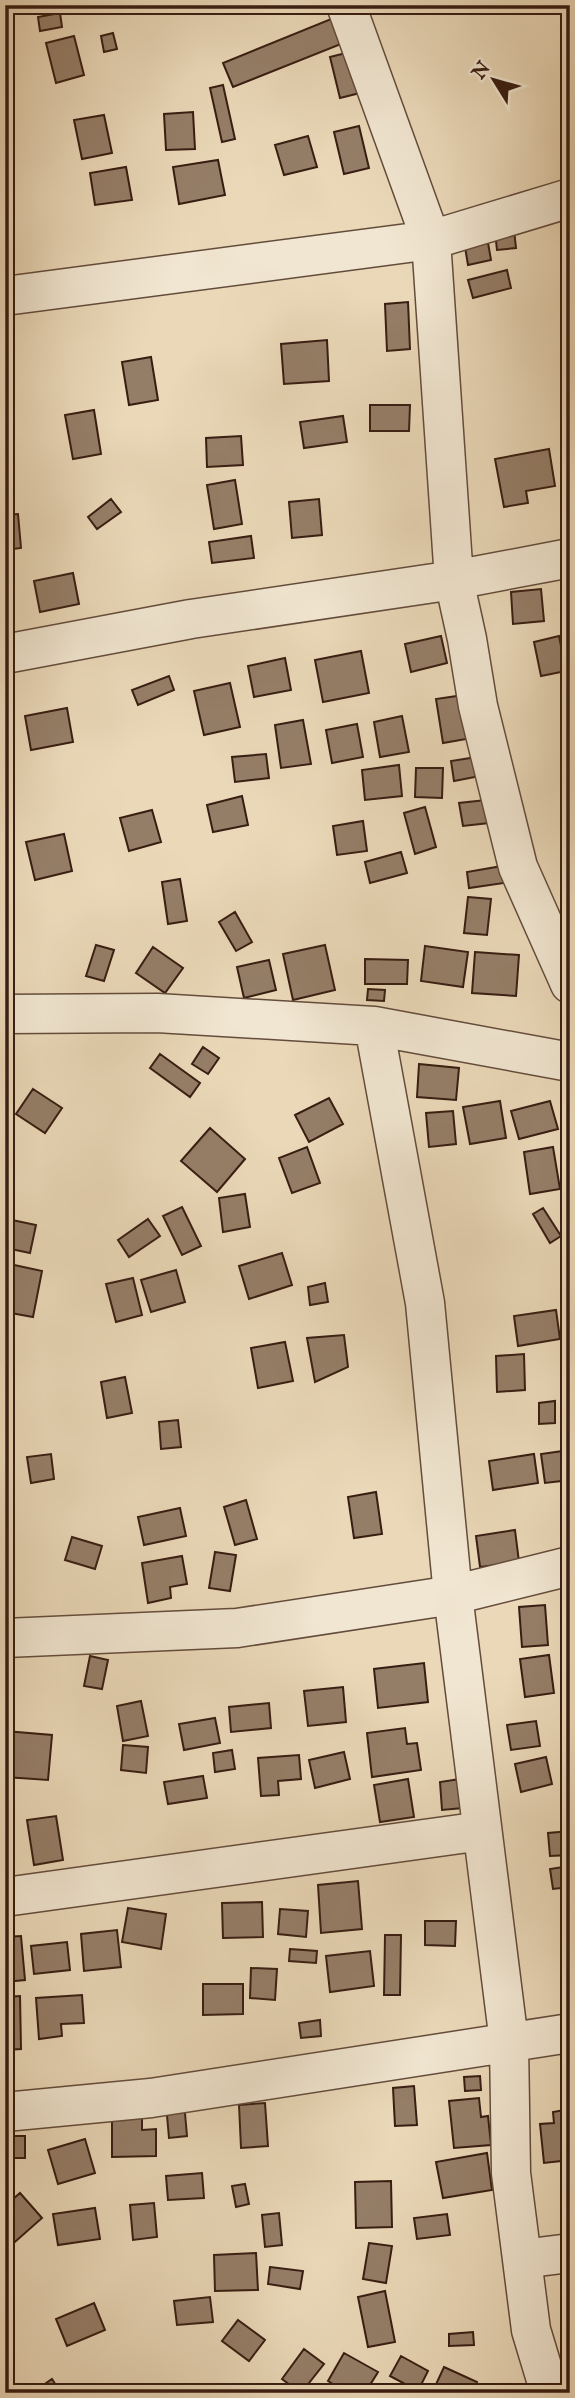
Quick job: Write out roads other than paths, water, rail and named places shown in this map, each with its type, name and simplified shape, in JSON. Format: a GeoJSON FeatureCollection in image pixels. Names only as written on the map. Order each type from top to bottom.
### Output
{"type":"FeatureCollection","features":[{"type":"Feature","properties":{"kind":"street"},"geometry":{"type":"LineString","coordinates":[[346,5],[431,240],[454,580],[478,706],[518,867],[570,984]]}},
{"type":"Feature","properties":{"kind":"street"},"geometry":{"type":"LineString","coordinates":[[5,296],[431,240],[570,198]]}},
{"type":"Feature","properties":{"kind":"street"},"geometry":{"type":"LineString","coordinates":[[5,654],[191,619],[454,580],[570,558]]}},
{"type":"Feature","properties":{"kind":"street"},"geometry":{"type":"LineString","coordinates":[[5,1013],[157,1013],[374,1026],[570,1062]]}},
{"type":"Feature","properties":{"kind":"street"},"geometry":{"type":"LineString","coordinates":[[374,1026],[425,1303],[453,1595],[509,2042],[511,2173],[531,2330],[550,2393]]}},
{"type":"Feature","properties":{"kind":"street"},"geometry":{"type":"LineString","coordinates":[[5,1638],[237,1628],[453,1595],[570,1566]]}},
{"type":"Feature","properties":{"kind":"street"},"geometry":{"type":"LineString","coordinates":[[5,1896],[482,1831]]}},
{"type":"Feature","properties":{"kind":"street"},"geometry":{"type":"LineString","coordinates":[[5,2112],[151,2098],[570,2033]]}},
{"type":"Feature","properties":{"kind":"street"},"geometry":{"type":"LineString","coordinates":[[522,2259],[570,2253]]}}]}
